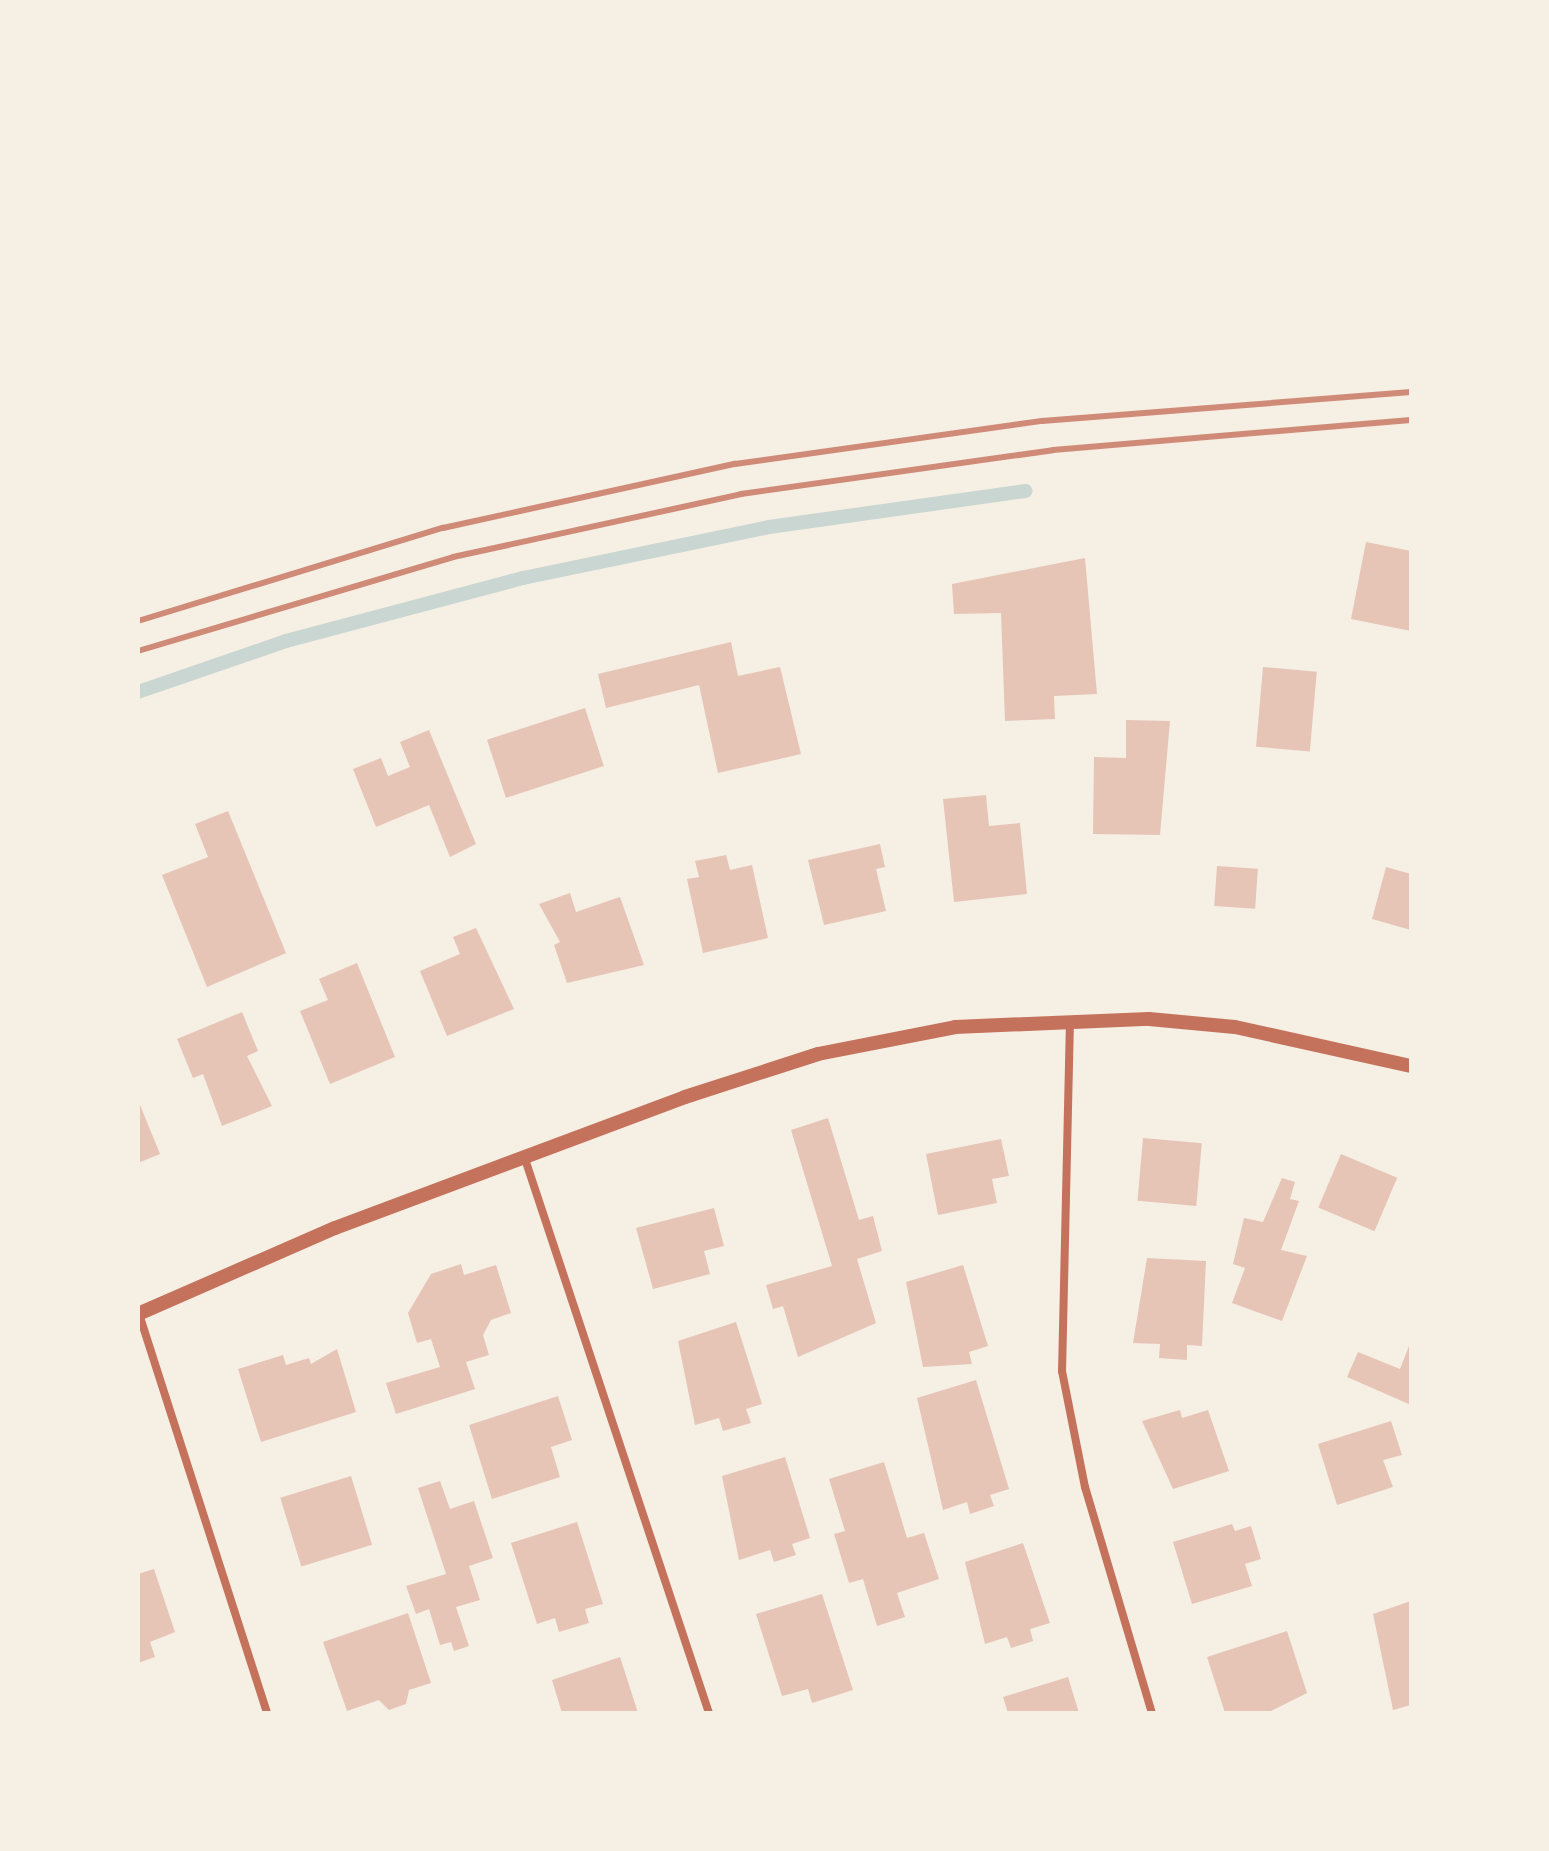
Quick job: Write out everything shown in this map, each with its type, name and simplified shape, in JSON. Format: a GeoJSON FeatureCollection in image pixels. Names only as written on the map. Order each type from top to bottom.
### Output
{"type":"FeatureCollection","features":[{"type":"Feature","properties":{"kind":"street"},"geometry":{"type":"LineString","coordinates":[[1070,1020],[1062,1371],[1077,1458],[1152,1713]]}},
{"type":"Feature","properties":{"kind":"street"},"geometry":{"type":"LineString","coordinates":[[267,1713],[138,1314],[524,1156],[818,1054],[955,1027],[1070,1020],[1235,1027],[1411,1066]]}},
{"type":"Feature","properties":{"kind":"street"},"geometry":{"type":"LineString","coordinates":[[524,1156],[709,1713]]}},
{"type":"Feature","properties":{"kind":"building"},"geometry":{"type":"Polygon","coordinates":[[[1366,542],[1411,551],[1411,631],[1351,619],[1366,542]]]}},
{"type":"Feature","properties":{"kind":"building"},"geometry":{"type":"Polygon","coordinates":[[[1085,558],[1097,694],[1054,696],[1055,719],[1005,721],[1001,613],[954,614],[952,584],[1085,558]]]}},
{"type":"Feature","properties":{"kind":"building"},"geometry":{"type":"Polygon","coordinates":[[[731,642],[738,676],[780,667],[801,754],[718,773],[699,685],[606,708],[598,674],[731,642]]]}},
{"type":"Feature","properties":{"kind":"building"},"geometry":{"type":"Polygon","coordinates":[[[1263,667],[1317,672],[1310,751],[1256,747],[1263,667]]]}},
{"type":"Feature","properties":{"kind":"building"},"geometry":{"type":"Polygon","coordinates":[[[585,708],[604,766],[506,798],[487,740],[585,708]]]}},
{"type":"Feature","properties":{"kind":"building"},"geometry":{"type":"Polygon","coordinates":[[[1126,720],[1170,721],[1160,835],[1093,834],[1094,757],[1126,758],[1126,720]]]}},
{"type":"Feature","properties":{"kind":"building"},"geometry":{"type":"Polygon","coordinates":[[[429,730],[476,844],[450,857],[429,805],[376,827],[353,769],[381,758],[388,776],[410,767],[400,742],[429,730]]]}},
{"type":"Feature","properties":{"kind":"building"},"geometry":{"type":"Polygon","coordinates":[[[986,795],[989,826],[1020,823],[1027,894],[954,902],[943,799],[986,795]]]}},
{"type":"Feature","properties":{"kind":"building"},"geometry":{"type":"Polygon","coordinates":[[[228,811],[286,953],[207,987],[162,875],[208,857],[195,824],[228,811]]]}},
{"type":"Feature","properties":{"kind":"building"},"geometry":{"type":"Polygon","coordinates":[[[880,844],[885,867],[876,869],[886,911],[824,925],[808,860],[880,844]]]}},
{"type":"Feature","properties":{"kind":"building"},"geometry":{"type":"Polygon","coordinates":[[[726,855],[730,870],[752,865],[768,938],[703,953],[687,879],[699,877],[695,861],[726,855]]]}},
{"type":"Feature","properties":{"kind":"building"},"geometry":{"type":"Polygon","coordinates":[[[1217,866],[1258,869],[1255,909],[1214,906],[1217,866]]]}},
{"type":"Feature","properties":{"kind":"building"},"geometry":{"type":"Polygon","coordinates":[[[1386,867],[1411,874],[1411,930],[1372,919],[1386,867]]]}},
{"type":"Feature","properties":{"kind":"building"},"geometry":{"type":"Polygon","coordinates":[[[570,893],[576,912],[620,897],[644,965],[567,983],[554,945],[560,942],[539,904],[570,893]]]}},
{"type":"Feature","properties":{"kind":"building"},"geometry":{"type":"Polygon","coordinates":[[[476,928],[514,1009],[447,1036],[420,971],[460,954],[453,937],[476,928]]]}},
{"type":"Feature","properties":{"kind":"building"},"geometry":{"type":"Polygon","coordinates":[[[357,963],[395,1057],[330,1084],[300,1011],[328,1000],[319,979],[357,963]]]}},
{"type":"Feature","properties":{"kind":"building"},"geometry":{"type":"Polygon","coordinates":[[[242,1012],[258,1051],[247,1056],[272,1106],[222,1126],[203,1074],[193,1078],[177,1039],[242,1012]]]}},
{"type":"Feature","properties":{"kind":"building"},"geometry":{"type":"Polygon","coordinates":[[[138,1100],[160,1154],[138,1163],[138,1100]]]}},
{"type":"Feature","properties":{"kind":"building"},"geometry":{"type":"Polygon","coordinates":[[[828,1118],[859,1220],[873,1216],[882,1251],[857,1259],[876,1323],[798,1357],[783,1306],[773,1309],[766,1285],[832,1266],[791,1130],[828,1118]]]}},
{"type":"Feature","properties":{"kind":"building"},"geometry":{"type":"Polygon","coordinates":[[[1143,1138],[1202,1143],[1196,1206],[1138,1201],[1143,1138]]]}},
{"type":"Feature","properties":{"kind":"building"},"geometry":{"type":"Polygon","coordinates":[[[1001,1139],[1009,1176],[992,1179],[997,1203],[938,1215],[926,1154],[1001,1139]]]}},
{"type":"Feature","properties":{"kind":"building"},"geometry":{"type":"Polygon","coordinates":[[[1341,1154],[1397,1178],[1374,1231],[1318,1207],[1341,1154]]]}},
{"type":"Feature","properties":{"kind":"building"},"geometry":{"type":"Polygon","coordinates":[[[1282,1178],[1295,1182],[1290,1199],[1299,1201],[1281,1250],[1307,1256],[1282,1321],[1232,1303],[1245,1268],[1233,1264],[1244,1218],[1263,1222],[1282,1178]]]}},
{"type":"Feature","properties":{"kind":"building"},"geometry":{"type":"Polygon","coordinates":[[[714,1208],[724,1246],[704,1251],[710,1274],[653,1289],[636,1228],[714,1208]]]}},
{"type":"Feature","properties":{"kind":"building"},"geometry":{"type":"Polygon","coordinates":[[[1147,1258],[1206,1261],[1202,1346],[1187,1345],[1187,1360],[1159,1358],[1160,1344],[1133,1343],[1147,1258]]]}},
{"type":"Feature","properties":{"kind":"building"},"geometry":{"type":"Polygon","coordinates":[[[461,1264],[464,1275],[496,1265],[511,1313],[491,1320],[483,1335],[489,1355],[466,1362],[475,1389],[396,1414],[386,1383],[440,1367],[431,1339],[417,1343],[408,1313],[431,1274],[461,1264]]]}},
{"type":"Feature","properties":{"kind":"building"},"geometry":{"type":"Polygon","coordinates":[[[963,1265],[988,1346],[969,1352],[972,1364],[923,1367],[906,1282],[963,1265]]]}},
{"type":"Feature","properties":{"kind":"building"},"geometry":{"type":"Polygon","coordinates":[[[736,1322],[762,1404],[746,1409],[751,1423],[723,1431],[719,1418],[695,1425],[678,1341],[736,1322]]]}},
{"type":"Feature","properties":{"kind":"building"},"geometry":{"type":"Polygon","coordinates":[[[1411,1341],[1411,1405],[1347,1377],[1358,1352],[1400,1369],[1411,1341]]]}},
{"type":"Feature","properties":{"kind":"building"},"geometry":{"type":"Polygon","coordinates":[[[337,1349],[356,1412],[261,1442],[238,1369],[283,1355],[286,1365],[309,1358],[311,1364],[337,1349]]]}},
{"type":"Feature","properties":{"kind":"building"},"geometry":{"type":"Polygon","coordinates":[[[976,1380],[1009,1489],[990,1495],[994,1506],[970,1514],[967,1502],[943,1510],[917,1398],[976,1380]]]}},
{"type":"Feature","properties":{"kind":"building"},"geometry":{"type":"Polygon","coordinates":[[[558,1396],[572,1440],[551,1447],[560,1477],[492,1499],[469,1425],[558,1396]]]}},
{"type":"Feature","properties":{"kind":"building"},"geometry":{"type":"Polygon","coordinates":[[[1180,1410],[1182,1418],[1208,1410],[1229,1471],[1173,1489],[1142,1421],[1180,1410]]]}},
{"type":"Feature","properties":{"kind":"building"},"geometry":{"type":"Polygon","coordinates":[[[1391,1421],[1402,1455],[1383,1460],[1393,1487],[1337,1505],[1318,1444],[1391,1421]]]}},
{"type":"Feature","properties":{"kind":"building"},"geometry":{"type":"Polygon","coordinates":[[[785,1457],[810,1538],[792,1544],[796,1555],[774,1562],[770,1550],[739,1560],[722,1476],[785,1457]]]}},
{"type":"Feature","properties":{"kind":"building"},"geometry":{"type":"Polygon","coordinates":[[[884,1462],[907,1538],[924,1533],[939,1579],[897,1593],[905,1617],[877,1626],[863,1579],[849,1583],[834,1534],[845,1531],[829,1479],[884,1462]]]}},
{"type":"Feature","properties":{"kind":"building"},"geometry":{"type":"Polygon","coordinates":[[[351,1476],[372,1545],[301,1566],[280,1498],[351,1476]]]}},
{"type":"Feature","properties":{"kind":"building"},"geometry":{"type":"Polygon","coordinates":[[[440,1481],[450,1509],[474,1501],[493,1558],[469,1566],[480,1600],[456,1607],[469,1646],[454,1651],[451,1642],[440,1645],[429,1609],[416,1614],[406,1586],[446,1574],[418,1488],[440,1481]]]}},
{"type":"Feature","properties":{"kind":"building"},"geometry":{"type":"Polygon","coordinates":[[[577,1522],[603,1604],[585,1609],[589,1623],[559,1632],[555,1618],[537,1624],[511,1543],[577,1522]]]}},
{"type":"Feature","properties":{"kind":"building"},"geometry":{"type":"Polygon","coordinates":[[[1232,1524],[1235,1531],[1251,1526],[1261,1559],[1245,1564],[1252,1586],[1192,1604],[1173,1542],[1232,1524]]]}},
{"type":"Feature","properties":{"kind":"building"},"geometry":{"type":"Polygon","coordinates":[[[1023,1543],[1050,1623],[1030,1629],[1033,1641],[1011,1648],[1007,1637],[985,1644],[965,1562],[1023,1543]]]}},
{"type":"Feature","properties":{"kind":"building"},"geometry":{"type":"Polygon","coordinates":[[[154,1569],[175,1632],[150,1642],[155,1657],[138,1663],[138,1574],[154,1569]]]}},
{"type":"Feature","properties":{"kind":"building"},"geometry":{"type":"Polygon","coordinates":[[[822,1594],[853,1690],[812,1703],[808,1689],[782,1696],[756,1614],[822,1594]]]}},
{"type":"Feature","properties":{"kind":"building"},"geometry":{"type":"Polygon","coordinates":[[[1411,1601],[1411,1705],[1393,1710],[1373,1614],[1411,1601]]]}},
{"type":"Feature","properties":{"kind":"building"},"geometry":{"type":"Polygon","coordinates":[[[408,1613],[431,1683],[409,1690],[406,1704],[389,1710],[379,1700],[347,1711],[323,1642],[408,1613]]]}},
{"type":"Feature","properties":{"kind":"building"},"geometry":{"type":"Polygon","coordinates":[[[1287,1631],[1307,1693],[1267,1713],[1225,1713],[1207,1657],[1287,1631]]]}},
{"type":"Feature","properties":{"kind":"building"},"geometry":{"type":"Polygon","coordinates":[[[620,1657],[638,1713],[562,1713],[552,1680],[620,1657]]]}},
{"type":"Feature","properties":{"kind":"building"},"geometry":{"type":"Polygon","coordinates":[[[1068,1677],[1079,1713],[1008,1713],[1003,1697],[1068,1677]]]}},
{"type":"Feature","properties":{"kind":"waterway"},"geometry":{"type":"LineString","coordinates":[[138,692],[286,641],[523,578],[769,527],[1025,491]]}},
{"type":"Feature","properties":{"kind":"railway"},"geometry":{"type":"LineString","coordinates":[[138,621],[443,528],[735,464],[1042,421],[1411,392]]}},
{"type":"Feature","properties":{"kind":"railway"},"geometry":{"type":"LineString","coordinates":[[138,651],[453,557],[741,494],[1053,450],[1411,420]]}}]}
